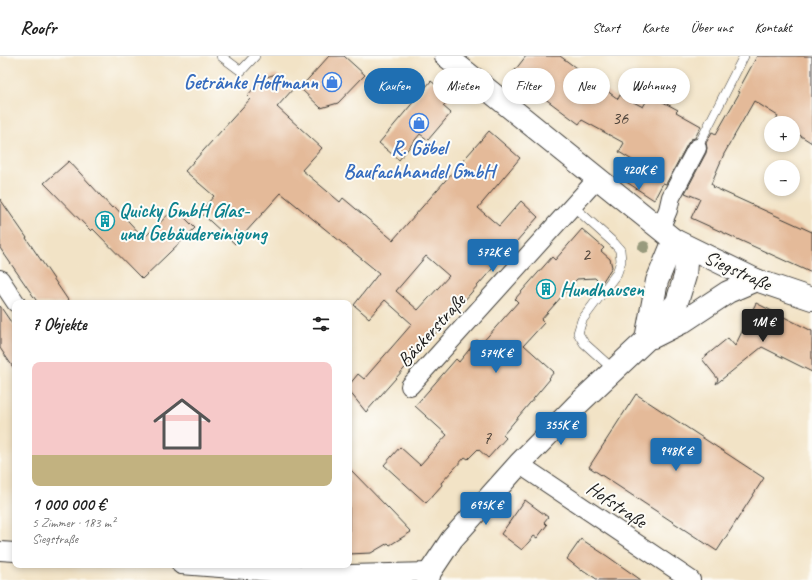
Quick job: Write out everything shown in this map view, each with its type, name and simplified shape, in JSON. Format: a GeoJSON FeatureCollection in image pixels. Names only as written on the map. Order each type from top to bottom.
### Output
{"type":"FeatureCollection","features":[{"type":"Feature","properties":{"kind":"street","name":"Siegstraße"},"geometry":{"type":"LineString","coordinates":[[446,56],[597,179],[674,239],[756,280],[812,299]]}},
{"type":"Feature","properties":{"kind":"street"},"geometry":{"type":"LineString","coordinates":[[646,340],[657,281],[674,239],[668,210],[671,197],[697,148]]}},
{"type":"Feature","properties":{"kind":"street","name":"Bäckerstraße"},"geometry":{"type":"LineString","coordinates":[[410,386],[597,179]]}},
{"type":"Feature","properties":{"kind":"street"},"geometry":{"type":"LineString","coordinates":[[0,279],[14,300]]}},
{"type":"Feature","properties":{"kind":"street"},"geometry":{"type":"LineString","coordinates":[[270,568],[312,577],[429,576],[452,538],[519,464],[646,340],[681,323],[728,292],[756,280]]}},
{"type":"Feature","properties":{"kind":"street","name":"Hofstraße"},"geometry":{"type":"LineString","coordinates":[[519,464],[691,580]]}},
{"type":"Feature","properties":{"kind":"street"},"geometry":{"type":"LineString","coordinates":[[0,551],[12,552]]}},
{"type":"Feature","properties":{"kind":"lane"},"geometry":{"type":"LineString","coordinates":[[222,56],[241,71],[255,56]]}},
{"type":"Feature","properties":{"kind":"lane"},"geometry":{"type":"LineString","coordinates":[[697,148],[744,56]]}},
{"type":"Feature","properties":{"kind":"lane"},"geometry":{"type":"LineString","coordinates":[[573,206],[620,250],[621,261],[617,273],[582,320],[578,333],[584,343],[614,370]]}},
{"type":"Feature","properties":{"kind":"building","name":"Getränke Hoffmann"},"geometry":{"type":"Polygon","coordinates":[[[329,56],[344,56],[364,74],[364,76],[338,103],[321,108],[300,88],[329,56]]]}},
{"type":"Feature","properties":{"kind":"building"},"geometry":{"type":"Polygon","coordinates":[[[526,56],[560,56],[576,68],[563,68],[563,104],[610,104],[610,93],[618,99],[618,104],[637,104],[643,107],[645,104],[667,104],[678,110],[676,112],[701,126],[695,138],[691,139],[688,143],[666,184],[663,183],[654,200],[625,181],[637,163],[619,152],[624,143],[582,120],[579,124],[552,104],[555,104],[555,68],[517,68],[526,56]]]}},
{"type":"Feature","properties":{"kind":"building"},"geometry":{"type":"Polygon","coordinates":[[[757,56],[812,56],[812,143],[800,135],[800,116],[778,116],[754,101],[724,154],[711,184],[714,186],[713,187],[812,232],[812,273],[691,218],[700,199],[685,193],[706,153],[706,143],[712,132],[716,134],[740,92],[738,91],[757,56]]]}},
{"type":"Feature","properties":{"kind":"building"},"geometry":{"type":"Polygon","coordinates":[[[276,74],[293,89],[277,107],[322,148],[302,170],[340,202],[343,198],[393,240],[489,131],[520,158],[478,208],[499,226],[521,201],[538,217],[366,412],[352,395],[352,381],[358,374],[364,379],[412,324],[385,300],[369,318],[354,305],[379,273],[281,193],[235,244],[200,212],[214,196],[185,171],[250,99],[247,96],[263,78],[276,74]],[[426,256],[396,291],[418,310],[449,276],[426,256]]]}},
{"type":"Feature","properties":{"kind":"building","name":"R. Göbel Baufachhandel GmbH"},"geometry":{"type":"Polygon","coordinates":[[[431,81],[433,83],[433,104],[445,104],[443,106],[451,113],[428,140],[420,134],[399,160],[379,143],[412,104],[425,104],[425,88],[431,81]]]}},
{"type":"Feature","properties":{"kind":"building"},"geometry":{"type":"Polygon","coordinates":[[[69,161],[112,208],[114,206],[144,238],[175,208],[195,228],[142,279],[93,229],[91,231],[44,183],[69,161]]]}},
{"type":"Feature","properties":{"kind":"building"},"geometry":{"type":"Polygon","coordinates":[[[0,199],[68,300],[36,300],[0,248],[0,199]]]}},
{"type":"Feature","properties":{"kind":"building"},"geometry":{"type":"Polygon","coordinates":[[[582,229],[604,248],[601,251],[610,259],[612,267],[601,284],[595,278],[577,279],[541,320],[544,323],[524,345],[554,372],[549,378],[550,379],[503,435],[506,438],[488,458],[478,449],[468,459],[465,457],[441,483],[442,485],[426,503],[384,465],[400,447],[420,465],[447,435],[415,406],[456,359],[459,362],[477,340],[481,344],[518,302],[515,299],[552,257],[555,260],[582,229]]]}},
{"type":"Feature","properties":{"kind":"building"},"geometry":{"type":"Polygon","coordinates":[[[756,303],[812,331],[812,372],[762,347],[716,384],[718,379],[702,359],[728,338],[735,346],[756,303]]]}},
{"type":"Feature","properties":{"kind":"building"},"geometry":{"type":"Polygon","coordinates":[[[0,306],[12,324],[12,366],[0,348],[0,306]]]}},
{"type":"Feature","properties":{"kind":"building"},"geometry":{"type":"Polygon","coordinates":[[[636,394],[764,478],[717,551],[589,467],[636,394]]]}},
{"type":"Feature","properties":{"kind":"building"},"geometry":{"type":"Polygon","coordinates":[[[352,471],[411,532],[390,545],[388,543],[371,553],[352,554],[352,471]]]}},
{"type":"Feature","properties":{"kind":"building"},"geometry":{"type":"Polygon","coordinates":[[[525,500],[548,517],[544,522],[547,525],[537,538],[534,536],[522,550],[501,534],[525,500]]]}},
{"type":"Feature","properties":{"kind":"building"},"geometry":{"type":"Polygon","coordinates":[[[581,539],[641,580],[598,580],[583,570],[582,571],[567,559],[581,539]]]}},
{"type":"Feature","properties":{"kind":"place","name":"Getränke Hoffmann"},"geometry":{"type":"Point","coordinates":[332,82]}},
{"type":"Feature","properties":{"kind":"place","name":"R. Göbel Baufachhandel GmbH"},"geometry":{"type":"Point","coordinates":[419,123]}},
{"type":"Feature","properties":{"kind":"place","name":"Quicky GmbH Glas- und Gebäudereinigung"},"geometry":{"type":"Point","coordinates":[105,221]}},
{"type":"Feature","properties":{"kind":"place","name":"Hundhausen"},"geometry":{"type":"Point","coordinates":[546,289]}}]}
